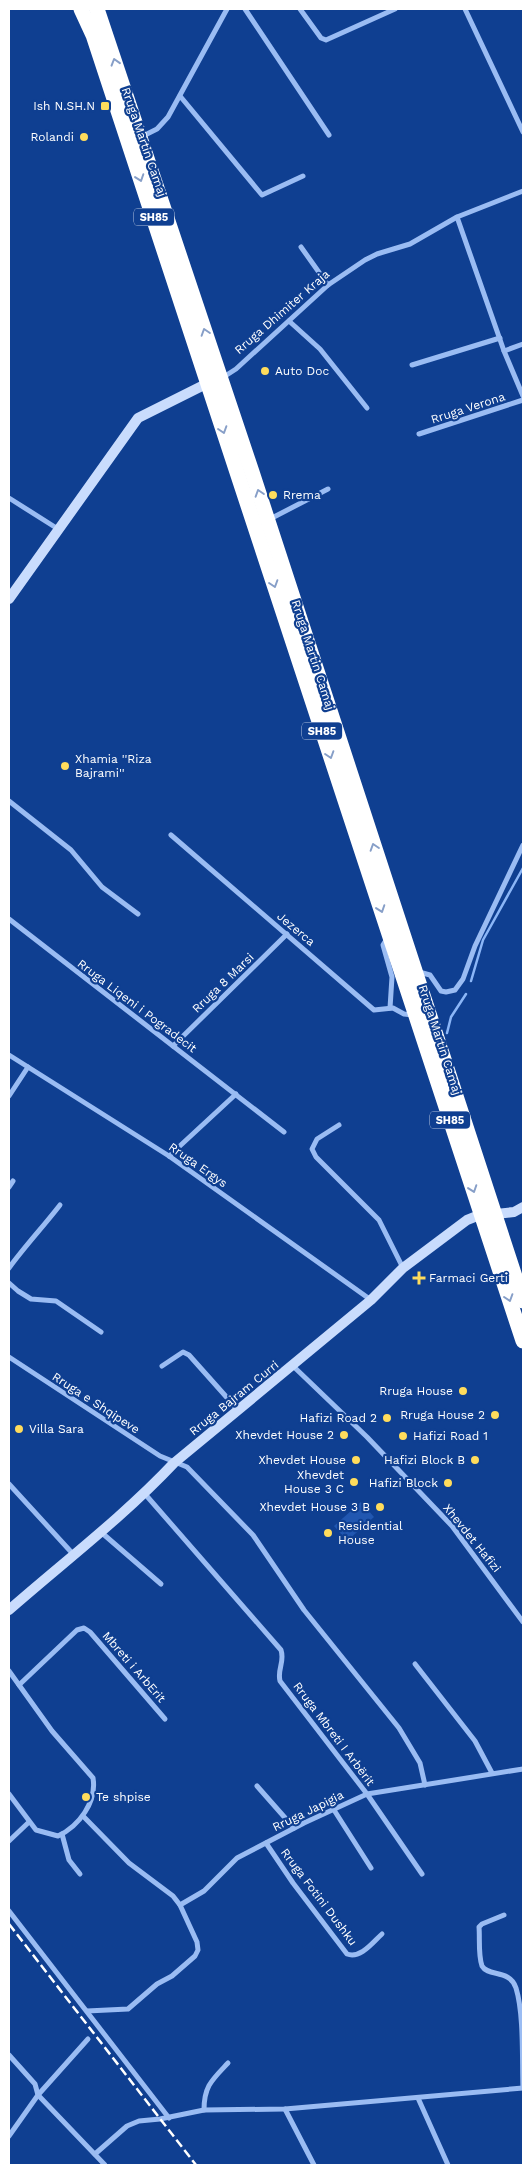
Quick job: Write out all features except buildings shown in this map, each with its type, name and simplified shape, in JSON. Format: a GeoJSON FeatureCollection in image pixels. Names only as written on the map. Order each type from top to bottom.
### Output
{"type":"FeatureCollection","features":[{"type":"Feature","properties":{"kind":"highway","name":"Rruga Martin Camaj"},"geometry":{"type":"LineString","coordinates":[[82,9],[93,35],[214,381],[268,520],[415,970],[489,1215],[523,1341]]}},
{"type":"Feature","properties":{"kind":"highway","name":"Rruga Martin Camaj"},"geometry":{"type":"LineString","coordinates":[[97,9],[107,35],[390,937],[416,1015],[489,1215],[520,1285],[523,1301]]}},
{"type":"Feature","properties":{"kind":"main road","name":"Rruga Dhimiter Kraja"},"geometry":{"type":"LineString","coordinates":[[9,599],[138,418],[214,381]]}},
{"type":"Feature","properties":{"kind":"main road","name":"Rruga Bajram Curri"},"geometry":{"type":"LineString","coordinates":[[9,1610],[74,1554],[102,1533],[145,1494],[174,1463],[371,1300],[403,1268],[467,1220],[514,1212],[523,1207]]}},
{"type":"Feature","properties":{"kind":"street"},"geometry":{"type":"LineString","coordinates":[[139,138],[157,129],[168,117],[227,9]]}},
{"type":"Feature","properties":{"kind":"street"},"geometry":{"type":"LineString","coordinates":[[245,9],[330,135]]}},
{"type":"Feature","properties":{"kind":"street"},"geometry":{"type":"LineString","coordinates":[[300,9],[321,38],[326,40],[395,9]]}},
{"type":"Feature","properties":{"kind":"street"},"geometry":{"type":"LineString","coordinates":[[465,9],[523,132]]}},
{"type":"Feature","properties":{"kind":"street"},"geometry":{"type":"LineString","coordinates":[[180,96],[262,195],[303,176]]}},
{"type":"Feature","properties":{"kind":"street"},"geometry":{"type":"LineString","coordinates":[[516,118],[523,115]]}},
{"type":"Feature","properties":{"kind":"street","name":"Rruga Dhimiter Kraja"},"geometry":{"type":"LineString","coordinates":[[214,381],[236,369],[328,285],[364,260],[410,244],[457,217],[523,191]]}},
{"type":"Feature","properties":{"kind":"street"},"geometry":{"type":"LineString","coordinates":[[457,217],[504,351],[523,396]]}},
{"type":"Feature","properties":{"kind":"street"},"geometry":{"type":"LineString","coordinates":[[301,247],[328,285]]}},
{"type":"Feature","properties":{"kind":"street"},"geometry":{"type":"LineString","coordinates":[[289,321],[320,349],[367,408]]}},
{"type":"Feature","properties":{"kind":"street"},"geometry":{"type":"LineString","coordinates":[[412,365],[500,338]]}},
{"type":"Feature","properties":{"kind":"street"},"geometry":{"type":"LineString","coordinates":[[504,351],[523,344]]}},
{"type":"Feature","properties":{"kind":"street","name":"Rruga Verona"},"geometry":{"type":"LineString","coordinates":[[419,434],[523,400]]}},
{"type":"Feature","properties":{"kind":"street"},"geometry":{"type":"LineString","coordinates":[[268,520],[328,489]]}},
{"type":"Feature","properties":{"kind":"street"},"geometry":{"type":"LineString","coordinates":[[9,498],[58,529]]}},
{"type":"Feature","properties":{"kind":"street"},"geometry":{"type":"LineString","coordinates":[[9,801],[71,850],[102,887],[138,914]]}},
{"type":"Feature","properties":{"kind":"street","name":"Jezerca"},"geometry":{"type":"LineString","coordinates":[[170,836],[374,1010],[390,1008],[397,1009],[407,1016],[416,1015]]}},
{"type":"Feature","properties":{"kind":"street"},"geometry":{"type":"LineString","coordinates":[[415,970],[430,975],[441,991],[450,992],[458,988],[474,946],[523,845]]}},
{"type":"Feature","properties":{"kind":"street","name":"Rruga Liqeni i Pogradecit"},"geometry":{"type":"LineString","coordinates":[[9,919],[284,1132]]}},
{"type":"Feature","properties":{"kind":"street","name":"Rruga 8 Marsi"},"geometry":{"type":"LineString","coordinates":[[172,1046],[287,934]]}},
{"type":"Feature","properties":{"kind":"street"},"geometry":{"type":"LineString","coordinates":[[390,937],[383,945],[392,977],[390,1008]]}},
{"type":"Feature","properties":{"kind":"street","name":"Rruga Ergys"},"geometry":{"type":"LineString","coordinates":[[9,1055],[169,1156],[371,1300]]}},
{"type":"Feature","properties":{"kind":"street"},"geometry":{"type":"LineString","coordinates":[[9,1096],[28,1066]]}},
{"type":"Feature","properties":{"kind":"street"},"geometry":{"type":"LineString","coordinates":[[169,1156],[236,1094]]}},
{"type":"Feature","properties":{"kind":"street"},"geometry":{"type":"LineString","coordinates":[[338,1125],[317,1140],[312,1149],[316,1157],[379,1220],[403,1268]]}},
{"type":"Feature","properties":{"kind":"street"},"geometry":{"type":"LineString","coordinates":[[9,1187],[13,1181]]}},
{"type":"Feature","properties":{"kind":"street"},"geometry":{"type":"LineString","coordinates":[[9,1268],[60,1205]]}},
{"type":"Feature","properties":{"kind":"street"},"geometry":{"type":"LineString","coordinates":[[9,1283],[31,1299],[56,1301],[101,1332]]}},
{"type":"Feature","properties":{"kind":"street"},"geometry":{"type":"LineString","coordinates":[[162,1366],[183,1352],[189,1355],[238,1410]]}},
{"type":"Feature","properties":{"kind":"street","name":"Rruga e Shqipeve"},"geometry":{"type":"LineString","coordinates":[[9,1357],[160,1456],[187,1467],[253,1535],[304,1610],[399,1728],[420,1763],[425,1785]]}},
{"type":"Feature","properties":{"kind":"street","name":"Xhevdet Hafizi"},"geometry":{"type":"LineString","coordinates":[[293,1366],[367,1437],[452,1526],[523,1622]]}},
{"type":"Feature","properties":{"kind":"street"},"geometry":{"type":"LineString","coordinates":[[9,1484],[74,1554]]}},
{"type":"Feature","properties":{"kind":"street","name":"Rruga Mbreti I Arbërit"},"geometry":{"type":"LineString","coordinates":[[145,1494],[281,1650],[283,1658],[279,1675],[280,1681],[367,1794],[422,1874]]}},
{"type":"Feature","properties":{"kind":"street"},"geometry":{"type":"LineString","coordinates":[[102,1533],[161,1584]]}},
{"type":"Feature","properties":{"kind":"street","name":"Mbreti i ArbErit"},"geometry":{"type":"LineString","coordinates":[[19,1685],[77,1630],[84,1628],[90,1632],[165,1719]]}},
{"type":"Feature","properties":{"kind":"street"},"geometry":{"type":"LineString","coordinates":[[415,1664],[475,1741],[492,1774]]}},
{"type":"Feature","properties":{"kind":"street"},"geometry":{"type":"LineString","coordinates":[[9,1671],[29,1702],[92,1778],[93,1793],[83,1816],[62,1834],[54,1836],[36,1830],[9,1794]]}},
{"type":"Feature","properties":{"kind":"street","name":"Rruga Japigia"},"geometry":{"type":"LineString","coordinates":[[180,1905],[204,1891],[237,1858],[294,1828],[367,1794],[523,1769]]}},
{"type":"Feature","properties":{"kind":"street"},"geometry":{"type":"LineString","coordinates":[[257,1786],[294,1828]]}},
{"type":"Feature","properties":{"kind":"street"},"geometry":{"type":"LineString","coordinates":[[334,1810],[371,1868]]}},
{"type":"Feature","properties":{"kind":"street"},"geometry":{"type":"LineString","coordinates":[[83,1816],[129,1863],[173,1896],[180,1905],[197,1942],[198,1950],[195,1956],[172,1976],[157,1984],[128,2009],[86,2011]]}},
{"type":"Feature","properties":{"kind":"street"},"geometry":{"type":"LineString","coordinates":[[9,1841],[29,1822]]}},
{"type":"Feature","properties":{"kind":"street"},"geometry":{"type":"LineString","coordinates":[[62,1834],[69,1860],[80,1874]]}},
{"type":"Feature","properties":{"kind":"street","name":"Rruga Fotini Dushku"},"geometry":{"type":"LineString","coordinates":[[266,1843],[293,1883],[347,1954],[352,1956],[359,1954],[382,1934]]}},
{"type":"Feature","properties":{"kind":"street"},"geometry":{"type":"LineString","coordinates":[[9,1911],[169,2118]]}},
{"type":"Feature","properties":{"kind":"street"},"geometry":{"type":"LineString","coordinates":[[95,2154],[127,2126],[139,2121],[169,2118],[204,2110],[285,2109],[523,2088],[520,2015],[516,1988],[506,1976],[486,1971],[481,1960],[479,1927],[504,1915]]}},
{"type":"Feature","properties":{"kind":"street"},"geometry":{"type":"LineString","coordinates":[[9,2136],[38,2095],[88,2039]]}},
{"type":"Feature","properties":{"kind":"street"},"geometry":{"type":"LineString","coordinates":[[9,2055],[35,2084],[38,2095],[105,2165]]}},
{"type":"Feature","properties":{"kind":"street"},"geometry":{"type":"LineString","coordinates":[[204,2110],[204,2096],[210,2082],[228,2064]]}},
{"type":"Feature","properties":{"kind":"street"},"geometry":{"type":"LineString","coordinates":[[418,2098],[448,2165]]}},
{"type":"Feature","properties":{"kind":"street"},"geometry":{"type":"LineString","coordinates":[[285,2109],[314,2165]]}},
{"type":"Feature","properties":{"kind":"shaded area"},"geometry":{"type":"Polygon","coordinates":[[[361,1502],[374,1517],[347,1541],[334,1526],[361,1502]]]}},
{"type":"Feature","properties":{"kind":"waterway"},"geometry":{"type":"LineString","coordinates":[[471,981],[483,940],[523,868]]}},
{"type":"Feature","properties":{"kind":"waterway"},"geometry":{"type":"LineString","coordinates":[[447,1033],[451,1017],[466,994]]}},
{"type":"Feature","properties":{"kind":"railway"},"geometry":{"type":"LineString","coordinates":[[9,1924],[196,2165]]}},
{"type":"Feature","properties":{"kind":"place","name":"Ish N.SH.N"},"geometry":{"type":"Point","coordinates":[105,106]}},
{"type":"Feature","properties":{"kind":"place","name":"Rolandi"},"geometry":{"type":"Point","coordinates":[84,137]}},
{"type":"Feature","properties":{"kind":"place","name":"Auto Doc"},"geometry":{"type":"Point","coordinates":[265,371]}},
{"type":"Feature","properties":{"kind":"place","name":"Rrema"},"geometry":{"type":"Point","coordinates":[273,495]}},
{"type":"Feature","properties":{"kind":"place","name":"Xhamia ''Riza Bajrami''"},"geometry":{"type":"Point","coordinates":[65,766]}},
{"type":"Feature","properties":{"kind":"place","name":"Farmaci Gerti"},"geometry":{"type":"Point","coordinates":[419,1278]}},
{"type":"Feature","properties":{"kind":"place","name":"Rruga House"},"geometry":{"type":"Point","coordinates":[463,1391]}},
{"type":"Feature","properties":{"kind":"place","name":"Rruga House 2"},"geometry":{"type":"Point","coordinates":[495,1415]}},
{"type":"Feature","properties":{"kind":"place","name":"Hafizi Road 2"},"geometry":{"type":"Point","coordinates":[387,1418]}},
{"type":"Feature","properties":{"kind":"place","name":"Villa Sara"},"geometry":{"type":"Point","coordinates":[19,1429]}},
{"type":"Feature","properties":{"kind":"place","name":"Xhevdet House 2"},"geometry":{"type":"Point","coordinates":[344,1435]}},
{"type":"Feature","properties":{"kind":"place","name":"Hafizi Road 1"},"geometry":{"type":"Point","coordinates":[403,1436]}},
{"type":"Feature","properties":{"kind":"place","name":"Xhevdet House"},"geometry":{"type":"Point","coordinates":[356,1460]}},
{"type":"Feature","properties":{"kind":"place","name":"Hafizi Block B"},"geometry":{"type":"Point","coordinates":[475,1460]}},
{"type":"Feature","properties":{"kind":"place","name":"Xhevdet House 3 C"},"geometry":{"type":"Point","coordinates":[354,1482]}},
{"type":"Feature","properties":{"kind":"place","name":"Hafizi Block"},"geometry":{"type":"Point","coordinates":[448,1483]}},
{"type":"Feature","properties":{"kind":"place","name":"Xhevdet House 3 B"},"geometry":{"type":"Point","coordinates":[380,1507]}},
{"type":"Feature","properties":{"kind":"place","name":"Residential House"},"geometry":{"type":"Point","coordinates":[328,1533]}},
{"type":"Feature","properties":{"kind":"place","name":"Te shpise"},"geometry":{"type":"Point","coordinates":[86,1797]}}]}
